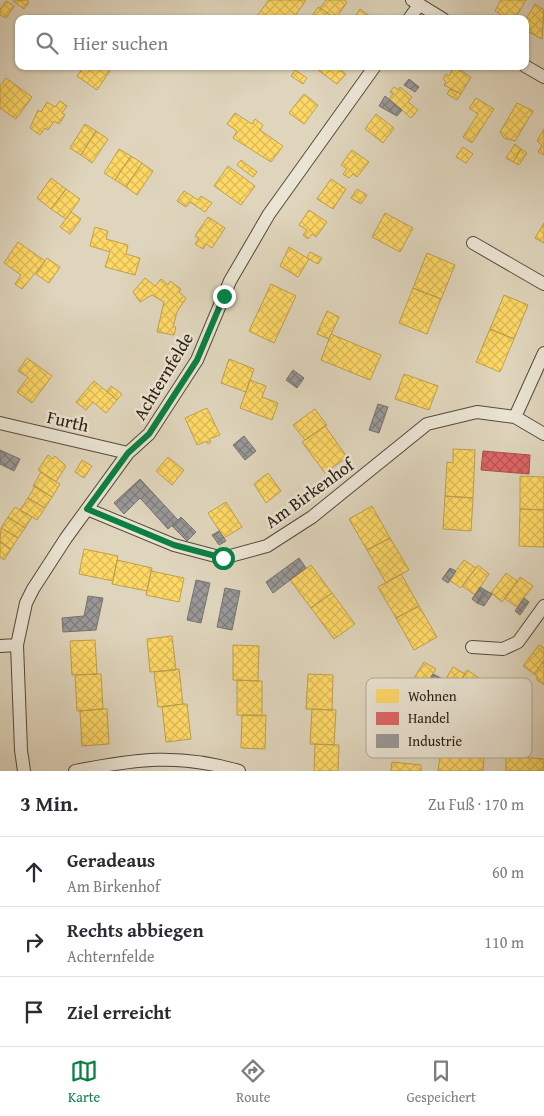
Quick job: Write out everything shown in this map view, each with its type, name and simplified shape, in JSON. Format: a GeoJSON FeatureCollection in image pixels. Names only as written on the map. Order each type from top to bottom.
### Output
{"type":"FeatureCollection","features":[{"type":"Feature","properties":{"kind":"street"},"geometry":{"type":"LineString","coordinates":[[410,15],[415,2],[436,15]]}},
{"type":"Feature","properties":{"kind":"street"},"geometry":{"type":"LineString","coordinates":[[529,68],[544,77]]}},
{"type":"Feature","properties":{"kind":"street","name":"Achternfelde"},"geometry":{"type":"LineString","coordinates":[[24,771],[21,750],[17,645],[26,603],[33,588],[128,453],[149,434],[197,360],[230,281],[269,214],[372,70]]}},
{"type":"Feature","properties":{"kind":"street"},"geometry":{"type":"LineString","coordinates":[[473,243],[544,284]]}},
{"type":"Feature","properties":{"kind":"street"},"geometry":{"type":"LineString","coordinates":[[515,418],[544,352]]}},
{"type":"Feature","properties":{"kind":"street","name":"Am Birkenhof"},"geometry":{"type":"LineString","coordinates":[[87,509],[174,545],[223,558],[267,546],[312,517],[427,424],[477,412],[515,418],[544,434]]}},
{"type":"Feature","properties":{"kind":"street","name":"Furth"},"geometry":{"type":"LineString","coordinates":[[0,423],[128,453]]}},
{"type":"Feature","properties":{"kind":"street"},"geometry":{"type":"LineString","coordinates":[[472,647],[503,649],[518,642],[544,606]]}},
{"type":"Feature","properties":{"kind":"street"},"geometry":{"type":"LineString","coordinates":[[0,646],[17,645]]}},
{"type":"Feature","properties":{"kind":"street"},"geometry":{"type":"LineString","coordinates":[[75,771],[154,758],[182,759],[239,771]]}},
{"type":"Feature","properties":{"kind":"building: Wohnen"},"geometry":{"type":"Polygon","coordinates":[[[27,0],[29,2],[24,9],[13,1],[27,0]]]}},
{"type":"Feature","properties":{"kind":"building: Wohnen"},"geometry":{"type":"Polygon","coordinates":[[[269,0],[306,0],[296,15],[258,15],[269,0]]]}},
{"type":"Feature","properties":{"kind":"building: Wohnen"},"geometry":{"type":"Polygon","coordinates":[[[326,0],[344,0],[347,2],[339,15],[330,15],[320,8],[326,0]]]}},
{"type":"Feature","properties":{"kind":"building: Wohnen"},"geometry":{"type":"Polygon","coordinates":[[[501,0],[526,0],[517,15],[502,15],[495,11],[501,0]]]}},
{"type":"Feature","properties":{"kind":"building: Wohnen"},"geometry":{"type":"Polygon","coordinates":[[[6,1],[14,6],[6,18],[0,15],[0,9],[6,1]]]}},
{"type":"Feature","properties":{"kind":"building: Wohnen"},"geometry":{"type":"Polygon","coordinates":[[[535,4],[544,10],[542,39],[529,32],[529,15],[535,4]]]}},
{"type":"Feature","properties":{"kind":"building: Wohnen"},"geometry":{"type":"Polygon","coordinates":[[[318,7],[330,15],[313,15],[318,7]]]}},
{"type":"Feature","properties":{"kind":"building: Wohnen"},"geometry":{"type":"Polygon","coordinates":[[[360,9],[368,15],[356,15],[360,9]]]}},
{"type":"Feature","properties":{"kind":"building: Wohnen"},"geometry":{"type":"Polygon","coordinates":[[[79,70],[110,70],[97,90],[77,76],[81,71],[79,70]]]}},
{"type":"Feature","properties":{"kind":"building: Wohnen"},"geometry":{"type":"Polygon","coordinates":[[[295,70],[307,78],[303,84],[291,76],[295,70]]]}},
{"type":"Feature","properties":{"kind":"building: Wohnen"},"geometry":{"type":"Polygon","coordinates":[[[318,70],[340,70],[346,74],[337,84],[318,70]]]}},
{"type":"Feature","properties":{"kind":"building: Wohnen"},"geometry":{"type":"Polygon","coordinates":[[[452,70],[460,70],[471,77],[461,94],[444,85],[446,82],[443,79],[446,74],[449,76],[452,70]]]}},
{"type":"Feature","properties":{"kind":"building: Wohnen"},"geometry":{"type":"Polygon","coordinates":[[[6,78],[32,97],[16,119],[0,108],[0,86],[6,78]]]}},
{"type":"Feature","properties":{"kind":"building: Wohnen"},"geometry":{"type":"Polygon","coordinates":[[[394,87],[398,90],[400,87],[412,97],[408,102],[418,110],[411,118],[389,99],[393,94],[390,92],[394,87]]]}},
{"type":"Feature","properties":{"kind":"building: Wohnen"},"geometry":{"type":"Polygon","coordinates":[[[450,89],[461,94],[457,100],[447,94],[450,89]]]}},
{"type":"Feature","properties":{"kind":"building: Wohnen"},"geometry":{"type":"Polygon","coordinates":[[[304,94],[318,105],[304,124],[289,113],[304,94]]]}},
{"type":"Feature","properties":{"kind":"building: Wohnen"},"geometry":{"type":"Polygon","coordinates":[[[476,98],[494,109],[472,143],[463,137],[478,114],[469,108],[476,98]]]}},
{"type":"Feature","properties":{"kind":"building: Wohnen"},"geometry":{"type":"Polygon","coordinates":[[[60,101],[67,106],[62,113],[65,115],[59,124],[54,121],[48,130],[45,128],[40,135],[30,128],[38,110],[41,112],[47,102],[55,107],[60,101]]]}},
{"type":"Feature","properties":{"kind":"building: Wohnen"},"geometry":{"type":"Polygon","coordinates":[[[517,103],[533,111],[515,141],[504,138],[500,132],[517,103]]]}},
{"type":"Feature","properties":{"kind":"building: Wohnen"},"geometry":{"type":"Polygon","coordinates":[[[235,113],[252,124],[255,119],[263,125],[260,130],[283,146],[271,162],[233,138],[237,131],[227,124],[235,113]]]}},
{"type":"Feature","properties":{"kind":"building: Wohnen"},"geometry":{"type":"Polygon","coordinates":[[[376,114],[394,128],[383,143],[365,129],[376,114]]]}},
{"type":"Feature","properties":{"kind":"building: Wohnen"},"geometry":{"type":"Polygon","coordinates":[[[85,124],[96,131],[81,155],[70,148],[85,124]]]}},
{"type":"Feature","properties":{"kind":"building: Wohnen"},"geometry":{"type":"Polygon","coordinates":[[[544,129],[544,155],[538,152],[542,145],[537,141],[544,129]]]}},
{"type":"Feature","properties":{"kind":"building: Wohnen"},"geometry":{"type":"Polygon","coordinates":[[[96,131],[108,139],[92,163],[81,155],[96,131]]]}},
{"type":"Feature","properties":{"kind":"building: Wohnen"},"geometry":{"type":"Polygon","coordinates":[[[515,144],[521,149],[513,162],[506,158],[515,144]]]}},
{"type":"Feature","properties":{"kind":"building: Wohnen"},"geometry":{"type":"Polygon","coordinates":[[[463,147],[473,154],[466,163],[456,157],[463,147]]]}},
{"type":"Feature","properties":{"kind":"building: Wohnen"},"geometry":{"type":"Polygon","coordinates":[[[119,149],[131,156],[115,180],[104,173],[119,149]]]}},
{"type":"Feature","properties":{"kind":"building: Wohnen"},"geometry":{"type":"Polygon","coordinates":[[[521,149],[527,153],[519,165],[513,162],[521,149]]]}},
{"type":"Feature","properties":{"kind":"building: Wohnen"},"geometry":{"type":"Polygon","coordinates":[[[352,150],[369,162],[357,177],[353,174],[349,178],[343,174],[347,169],[341,165],[352,150]]]}},
{"type":"Feature","properties":{"kind":"building: Wohnen"},"geometry":{"type":"Polygon","coordinates":[[[131,156],[142,163],[126,187],[115,180],[131,156]]]}},
{"type":"Feature","properties":{"kind":"building: Wohnen"},"geometry":{"type":"Polygon","coordinates":[[[241,160],[257,172],[253,177],[237,165],[241,160]]]}},
{"type":"Feature","properties":{"kind":"building: Wohnen"},"geometry":{"type":"Polygon","coordinates":[[[142,163],[153,171],[137,195],[126,187],[142,163]]]}},
{"type":"Feature","properties":{"kind":"building: Wohnen"},"geometry":{"type":"Polygon","coordinates":[[[228,166],[255,186],[241,205],[214,186],[228,166]]]}},
{"type":"Feature","properties":{"kind":"building: Wohnen"},"geometry":{"type":"Polygon","coordinates":[[[51,178],[66,189],[51,209],[37,198],[51,178]]]}},
{"type":"Feature","properties":{"kind":"building: Wohnen"},"geometry":{"type":"Polygon","coordinates":[[[331,179],[346,189],[333,209],[317,199],[331,179]]]}},
{"type":"Feature","properties":{"kind":"building: Wohnen"},"geometry":{"type":"Polygon","coordinates":[[[66,189],[80,199],[66,219],[51,209],[66,189]]]}},
{"type":"Feature","properties":{"kind":"building: Wohnen"},"geometry":{"type":"Polygon","coordinates":[[[357,189],[367,195],[361,204],[351,198],[357,189]]]}},
{"type":"Feature","properties":{"kind":"building: Wohnen"},"geometry":{"type":"Polygon","coordinates":[[[184,191],[198,200],[201,196],[212,203],[205,212],[190,202],[186,207],[177,201],[184,191]]]}},
{"type":"Feature","properties":{"kind":"building: Wohnen"},"geometry":{"type":"Polygon","coordinates":[[[309,210],[327,222],[316,237],[312,234],[308,239],[303,235],[307,230],[299,225],[309,210]]]}},
{"type":"Feature","properties":{"kind":"building: Wohnen"},"geometry":{"type":"Polygon","coordinates":[[[71,212],[81,219],[70,234],[60,227],[71,212]]]}},
{"type":"Feature","properties":{"kind":"building: Wohnen"},"geometry":{"type":"Polygon","coordinates":[[[385,213],[413,228],[400,252],[372,237],[385,213]]]}},
{"type":"Feature","properties":{"kind":"building: Wohnen"},"geometry":{"type":"Polygon","coordinates":[[[208,217],[225,228],[212,248],[206,244],[203,249],[195,244],[199,238],[195,236],[208,217]]]}},
{"type":"Feature","properties":{"kind":"building: Wohnen"},"geometry":{"type":"Polygon","coordinates":[[[544,223],[544,243],[535,238],[544,223]]]}},
{"type":"Feature","properties":{"kind":"building: Wohnen"},"geometry":{"type":"Polygon","coordinates":[[[95,227],[108,231],[106,239],[128,245],[126,254],[140,258],[135,275],[105,267],[110,252],[90,246],[95,227]]]}},
{"type":"Feature","properties":{"kind":"building: Wohnen"},"geometry":{"type":"Polygon","coordinates":[[[18,242],[45,261],[22,289],[15,284],[21,275],[4,263],[18,242]]]}},
{"type":"Feature","properties":{"kind":"building: Wohnen"},"geometry":{"type":"Polygon","coordinates":[[[289,247],[309,259],[298,277],[280,266],[289,247]]]}},
{"type":"Feature","properties":{"kind":"building: Wohnen"},"geometry":{"type":"Polygon","coordinates":[[[310,252],[322,258],[318,264],[307,258],[310,252]]]}},
{"type":"Feature","properties":{"kind":"building: Wohnen"},"geometry":{"type":"Polygon","coordinates":[[[427,253],[455,265],[441,299],[413,288],[427,253]]]}},
{"type":"Feature","properties":{"kind":"building: Wohnen"},"geometry":{"type":"Polygon","coordinates":[[[47,258],[60,267],[49,283],[36,274],[47,258]]]}},
{"type":"Feature","properties":{"kind":"building: Wohnen"},"geometry":{"type":"Polygon","coordinates":[[[145,278],[155,286],[161,279],[168,285],[170,281],[181,289],[179,292],[186,298],[177,312],[173,327],[176,327],[174,335],[157,332],[164,302],[152,295],[140,302],[133,292],[145,278]]]}},
{"type":"Feature","properties":{"kind":"building: Wohnen"},"geometry":{"type":"Polygon","coordinates":[[[271,284],[296,296],[274,343],[249,331],[271,284]]]}},
{"type":"Feature","properties":{"kind":"building: Wohnen"},"geometry":{"type":"Polygon","coordinates":[[[413,288],[441,299],[427,334],[399,323],[413,288]]]}},
{"type":"Feature","properties":{"kind":"building: Wohnen"},"geometry":{"type":"Polygon","coordinates":[[[504,295],[528,305],[514,339],[490,329],[504,295]]]}},
{"type":"Feature","properties":{"kind":"building: Wohnen"},"geometry":{"type":"Polygon","coordinates":[[[327,311],[339,317],[329,339],[317,334],[327,311]]]}},
{"type":"Feature","properties":{"kind":"building: Wohnen"},"geometry":{"type":"Polygon","coordinates":[[[490,329],[514,339],[500,372],[476,362],[490,329]]]}},
{"type":"Feature","properties":{"kind":"building: Wohnen"},"geometry":{"type":"Polygon","coordinates":[[[331,334],[381,355],[370,380],[321,360],[331,334]]]}},
{"type":"Feature","properties":{"kind":"building: Wohnen"},"geometry":{"type":"Polygon","coordinates":[[[27,358],[52,376],[32,403],[17,392],[28,377],[18,371],[27,358]]]}},
{"type":"Feature","properties":{"kind":"building: Wohnen"},"geometry":{"type":"Polygon","coordinates":[[[229,359],[254,369],[246,392],[221,383],[229,359]]]}},
{"type":"Feature","properties":{"kind":"building: Wohnen"},"geometry":{"type":"Polygon","coordinates":[[[404,374],[438,386],[429,410],[395,399],[404,374]]]}},
{"type":"Feature","properties":{"kind":"building: Wohnen"},"geometry":{"type":"Polygon","coordinates":[[[250,380],[266,386],[262,397],[278,403],[272,420],[240,408],[250,380]]]}},
{"type":"Feature","properties":{"kind":"building: Wohnen"},"geometry":{"type":"Polygon","coordinates":[[[94,381],[117,400],[106,413],[93,402],[86,410],[76,402],[94,381]]]}},
{"type":"Feature","properties":{"kind":"building: Wohnen"},"geometry":{"type":"Polygon","coordinates":[[[111,386],[122,394],[117,400],[107,391],[111,386]]]}},
{"type":"Feature","properties":{"kind":"building: Wohnen"},"geometry":{"type":"Polygon","coordinates":[[[207,408],[220,435],[209,439],[211,442],[208,444],[207,441],[197,445],[185,418],[207,408]]]}},
{"type":"Feature","properties":{"kind":"building: Wohnen"},"geometry":{"type":"Polygon","coordinates":[[[315,409],[327,425],[305,440],[293,425],[315,409]]]}},
{"type":"Feature","properties":{"kind":"building: Wohnen"},"geometry":{"type":"Polygon","coordinates":[[[325,426],[347,457],[325,473],[302,442],[325,426]]]}},
{"type":"Feature","properties":{"kind":"building: Wohnen"},"geometry":{"type":"Polygon","coordinates":[[[453,449],[475,450],[473,498],[445,496],[447,462],[453,463],[453,449]]]}},
{"type":"Feature","properties":{"kind":"building: Wohnen"},"geometry":{"type":"Polygon","coordinates":[[[48,455],[53,459],[55,456],[66,466],[56,482],[38,470],[48,455]]]}},
{"type":"Feature","properties":{"kind":"building: Wohnen"},"geometry":{"type":"Polygon","coordinates":[[[168,457],[184,470],[172,485],[156,471],[168,457]]]}},
{"type":"Feature","properties":{"kind":"building: Wohnen"},"geometry":{"type":"Polygon","coordinates":[[[82,460],[92,466],[84,478],[75,472],[82,460]]]}},
{"type":"Feature","properties":{"kind":"building: Wohnen"},"geometry":{"type":"Polygon","coordinates":[[[41,472],[60,484],[52,497],[33,486],[41,472]]]}},
{"type":"Feature","properties":{"kind":"building: Wohnen"},"geometry":{"type":"Polygon","coordinates":[[[268,473],[281,491],[266,503],[254,484],[268,473]]]}},
{"type":"Feature","properties":{"kind":"building: Wohnen"},"geometry":{"type":"Polygon","coordinates":[[[520,476],[544,477],[544,510],[520,509],[520,476]]]}},
{"type":"Feature","properties":{"kind":"building: Wohnen"},"geometry":{"type":"Polygon","coordinates":[[[35,486],[52,497],[45,508],[28,498],[35,486]]]}},
{"type":"Feature","properties":{"kind":"building: Wohnen"},"geometry":{"type":"Polygon","coordinates":[[[445,496],[473,498],[471,531],[443,529],[445,496]]]}},
{"type":"Feature","properties":{"kind":"building: Wohnen"},"geometry":{"type":"Polygon","coordinates":[[[28,498],[45,508],[37,520],[20,510],[28,498]]]}},
{"type":"Feature","properties":{"kind":"building: Wohnen"},"geometry":{"type":"Polygon","coordinates":[[[226,502],[242,527],[224,538],[208,513],[226,502]]]}},
{"type":"Feature","properties":{"kind":"building: Wohnen"},"geometry":{"type":"Polygon","coordinates":[[[372,506],[390,538],[367,550],[349,519],[372,506]]]}},
{"type":"Feature","properties":{"kind":"building: Wohnen"},"geometry":{"type":"Polygon","coordinates":[[[15,507],[32,517],[25,528],[8,517],[15,507]]]}},
{"type":"Feature","properties":{"kind":"building: Wohnen"},"geometry":{"type":"Polygon","coordinates":[[[520,509],[544,510],[544,547],[519,546],[520,509]]]}},
{"type":"Feature","properties":{"kind":"building: Wohnen"},"geometry":{"type":"Polygon","coordinates":[[[8,517],[25,528],[18,538],[1,528],[8,517]]]}},
{"type":"Feature","properties":{"kind":"building: Wohnen"},"geometry":{"type":"Polygon","coordinates":[[[1,528],[18,538],[11,549],[0,542],[1,528]]]}},
{"type":"Feature","properties":{"kind":"building: Wohnen"},"geometry":{"type":"Polygon","coordinates":[[[390,538],[409,570],[386,583],[367,550],[390,538]]]}},
{"type":"Feature","properties":{"kind":"building: Wohnen"},"geometry":{"type":"Polygon","coordinates":[[[0,542],[11,549],[4,560],[0,557],[0,542]]]}},
{"type":"Feature","properties":{"kind":"building: Wohnen"},"geometry":{"type":"Polygon","coordinates":[[[84,549],[118,556],[113,581],[79,574],[84,549]]]}},
{"type":"Feature","properties":{"kind":"building: Wohnen"},"geometry":{"type":"Polygon","coordinates":[[[117,560],[152,568],[147,591],[112,584],[117,560]]]}},
{"type":"Feature","properties":{"kind":"building: Wohnen"},"geometry":{"type":"Polygon","coordinates":[[[464,560],[476,568],[461,588],[449,580],[464,560]]]}},
{"type":"Feature","properties":{"kind":"building: Wohnen"},"geometry":{"type":"Polygon","coordinates":[[[311,565],[332,593],[311,608],[290,580],[311,565]]]}},
{"type":"Feature","properties":{"kind":"building: Wohnen"},"geometry":{"type":"Polygon","coordinates":[[[478,565],[489,574],[475,595],[462,586],[478,565]]]}},
{"type":"Feature","properties":{"kind":"building: Wohnen"},"geometry":{"type":"Polygon","coordinates":[[[151,571],[184,578],[179,602],[146,595],[151,571]]]}},
{"type":"Feature","properties":{"kind":"building: Wohnen"},"geometry":{"type":"Polygon","coordinates":[[[506,573],[517,581],[502,602],[491,593],[506,573]]]}},
{"type":"Feature","properties":{"kind":"building: Wohnen"},"geometry":{"type":"Polygon","coordinates":[[[401,574],[419,606],[396,618],[378,587],[401,574]]]}},
{"type":"Feature","properties":{"kind":"building: Wohnen"},"geometry":{"type":"Polygon","coordinates":[[[520,577],[533,586],[517,607],[505,599],[520,577]]]}},
{"type":"Feature","properties":{"kind":"building: Wohnen"},"geometry":{"type":"Polygon","coordinates":[[[332,593],[355,624],[334,639],[311,608],[332,593]]]}},
{"type":"Feature","properties":{"kind":"building: Wohnen"},"geometry":{"type":"Polygon","coordinates":[[[419,606],[437,637],[414,650],[396,618],[419,606]]]}},
{"type":"Feature","properties":{"kind":"building: Wohnen"},"geometry":{"type":"Polygon","coordinates":[[[172,636],[176,670],[150,672],[147,639],[172,636]]]}},
{"type":"Feature","properties":{"kind":"building: Wohnen"},"geometry":{"type":"Polygon","coordinates":[[[95,640],[97,674],[72,675],[70,641],[95,640]]]}},
{"type":"Feature","properties":{"kind":"building: Wohnen"},"geometry":{"type":"Polygon","coordinates":[[[233,645],[259,646],[258,681],[233,680],[233,645]]]}},
{"type":"Feature","properties":{"kind":"building: Wohnen"},"geometry":{"type":"Polygon","coordinates":[[[539,645],[544,648],[544,661],[534,674],[523,666],[539,645]]]}},
{"type":"Feature","properties":{"kind":"building: Wohnen"},"geometry":{"type":"Polygon","coordinates":[[[544,661],[544,685],[537,680],[537,676],[534,674],[544,661]]]}},
{"type":"Feature","properties":{"kind":"building: Wohnen"},"geometry":{"type":"Polygon","coordinates":[[[424,662],[436,669],[430,678],[414,678],[424,662]]]}},
{"type":"Feature","properties":{"kind":"building: Wohnen"},"geometry":{"type":"Polygon","coordinates":[[[453,667],[465,674],[462,678],[446,678],[453,667]]]}},
{"type":"Feature","properties":{"kind":"building: Wohnen"},"geometry":{"type":"Polygon","coordinates":[[[179,669],[183,704],[158,707],[154,672],[179,669]]]}},
{"type":"Feature","properties":{"kind":"building: Wohnen"},"geometry":{"type":"Polygon","coordinates":[[[467,670],[479,678],[462,678],[467,670]]]}},
{"type":"Feature","properties":{"kind":"building: Wohnen"},"geometry":{"type":"Polygon","coordinates":[[[101,674],[103,709],[77,711],[75,675],[101,674]]]}},
{"type":"Feature","properties":{"kind":"building: Wohnen"},"geometry":{"type":"Polygon","coordinates":[[[308,674],[333,675],[332,710],[306,709],[308,674]]]}},
{"type":"Feature","properties":{"kind":"building: Wohnen"},"geometry":{"type":"Polygon","coordinates":[[[237,680],[262,681],[262,716],[237,715],[237,680]]]}},
{"type":"Feature","properties":{"kind":"building: Wohnen"},"geometry":{"type":"Polygon","coordinates":[[[187,704],[191,739],[166,742],[162,707],[187,704]]]}},
{"type":"Feature","properties":{"kind":"building: Wohnen"},"geometry":{"type":"Polygon","coordinates":[[[107,709],[109,744],[82,746],[80,711],[107,709]]]}},
{"type":"Feature","properties":{"kind":"building: Wohnen"},"geometry":{"type":"Polygon","coordinates":[[[312,709],[336,710],[334,745],[310,744],[312,709]]]}},
{"type":"Feature","properties":{"kind":"building: Wohnen"},"geometry":{"type":"Polygon","coordinates":[[[242,715],[266,715],[265,749],[241,748],[242,715]]]}},
{"type":"Feature","properties":{"kind":"building: Wohnen"},"geometry":{"type":"Polygon","coordinates":[[[315,744],[339,745],[338,771],[314,771],[315,744]]]}},
{"type":"Feature","properties":{"kind":"building: Wohnen"},"geometry":{"type":"Polygon","coordinates":[[[440,758],[484,758],[483,771],[438,771],[440,758]]]}},
{"type":"Feature","properties":{"kind":"building: Wohnen"},"geometry":{"type":"Polygon","coordinates":[[[506,758],[544,759],[544,771],[506,771],[506,758]]]}},
{"type":"Feature","properties":{"kind":"building: Wohnen"},"geometry":{"type":"Polygon","coordinates":[[[392,762],[421,765],[421,771],[391,771],[392,762]]]}},
{"type":"Feature","properties":{"kind":"building: Handel"},"geometry":{"type":"Polygon","coordinates":[[[483,451],[530,455],[529,474],[481,470],[483,451]]]}},
{"type":"Feature","properties":{"kind":"building: Industrie"},"geometry":{"type":"Polygon","coordinates":[[[409,79],[419,87],[415,92],[404,85],[409,79]]]}},
{"type":"Feature","properties":{"kind":"building: Industrie"},"geometry":{"type":"Polygon","coordinates":[[[385,96],[402,110],[397,116],[379,106],[385,96]]]}},
{"type":"Feature","properties":{"kind":"building: Industrie"},"geometry":{"type":"Polygon","coordinates":[[[293,370],[304,378],[297,388],[286,380],[293,370]]]}},
{"type":"Feature","properties":{"kind":"building: Industrie"},"geometry":{"type":"Polygon","coordinates":[[[378,404],[388,407],[379,433],[369,430],[378,404]]]}},
{"type":"Feature","properties":{"kind":"building: Industrie"},"geometry":{"type":"Polygon","coordinates":[[[244,436],[256,451],[245,460],[233,445],[244,436]]]}},
{"type":"Feature","properties":{"kind":"building: Industrie"},"geometry":{"type":"Polygon","coordinates":[[[0,450],[20,459],[14,471],[0,464],[0,450]]]}},
{"type":"Feature","properties":{"kind":"building: Industrie"},"geometry":{"type":"Polygon","coordinates":[[[140,479],[178,520],[168,529],[140,498],[124,514],[114,503],[140,479]]]}},
{"type":"Feature","properties":{"kind":"building: Industrie"},"geometry":{"type":"Polygon","coordinates":[[[181,517],[196,532],[187,541],[172,526],[181,517]]]}},
{"type":"Feature","properties":{"kind":"building: Industrie"},"geometry":{"type":"Polygon","coordinates":[[[219,531],[226,541],[219,545],[212,535],[219,531]]]}},
{"type":"Feature","properties":{"kind":"building: Industrie"},"geometry":{"type":"Polygon","coordinates":[[[299,558],[306,568],[273,593],[266,582],[299,558]]]}},
{"type":"Feature","properties":{"kind":"building: Industrie"},"geometry":{"type":"Polygon","coordinates":[[[450,568],[456,571],[448,583],[442,579],[450,568]]]}},
{"type":"Feature","properties":{"kind":"building: Industrie"},"geometry":{"type":"Polygon","coordinates":[[[196,580],[210,583],[201,623],[187,620],[196,580]]]}},
{"type":"Feature","properties":{"kind":"building: Industrie"},"geometry":{"type":"Polygon","coordinates":[[[480,587],[485,590],[477,603],[472,599],[480,587]]]}},
{"type":"Feature","properties":{"kind":"building: Industrie"},"geometry":{"type":"Polygon","coordinates":[[[225,588],[240,591],[232,630],[217,627],[225,588]]]}},
{"type":"Feature","properties":{"kind":"building: Industrie"},"geometry":{"type":"Polygon","coordinates":[[[485,590],[492,594],[484,606],[477,603],[485,590]]]}},
{"type":"Feature","properties":{"kind":"building: Industrie"},"geometry":{"type":"Polygon","coordinates":[[[88,596],[103,598],[96,630],[63,632],[62,618],[84,616],[88,596]]]}},
{"type":"Feature","properties":{"kind":"building: Industrie"},"geometry":{"type":"Polygon","coordinates":[[[524,598],[529,602],[520,615],[515,611],[524,598]]]}},
{"type":"Feature","properties":{"kind":"building: Industrie"},"geometry":{"type":"Polygon","coordinates":[[[433,674],[439,677],[438,678],[431,678],[433,674]]]}},
{"type":"Feature","properties":{"kind":"route"},"geometry":{"type":"LineString","coordinates":[[223,558],[174,545],[87,509],[128,453],[149,434],[197,360],[224,296]]}}]}
